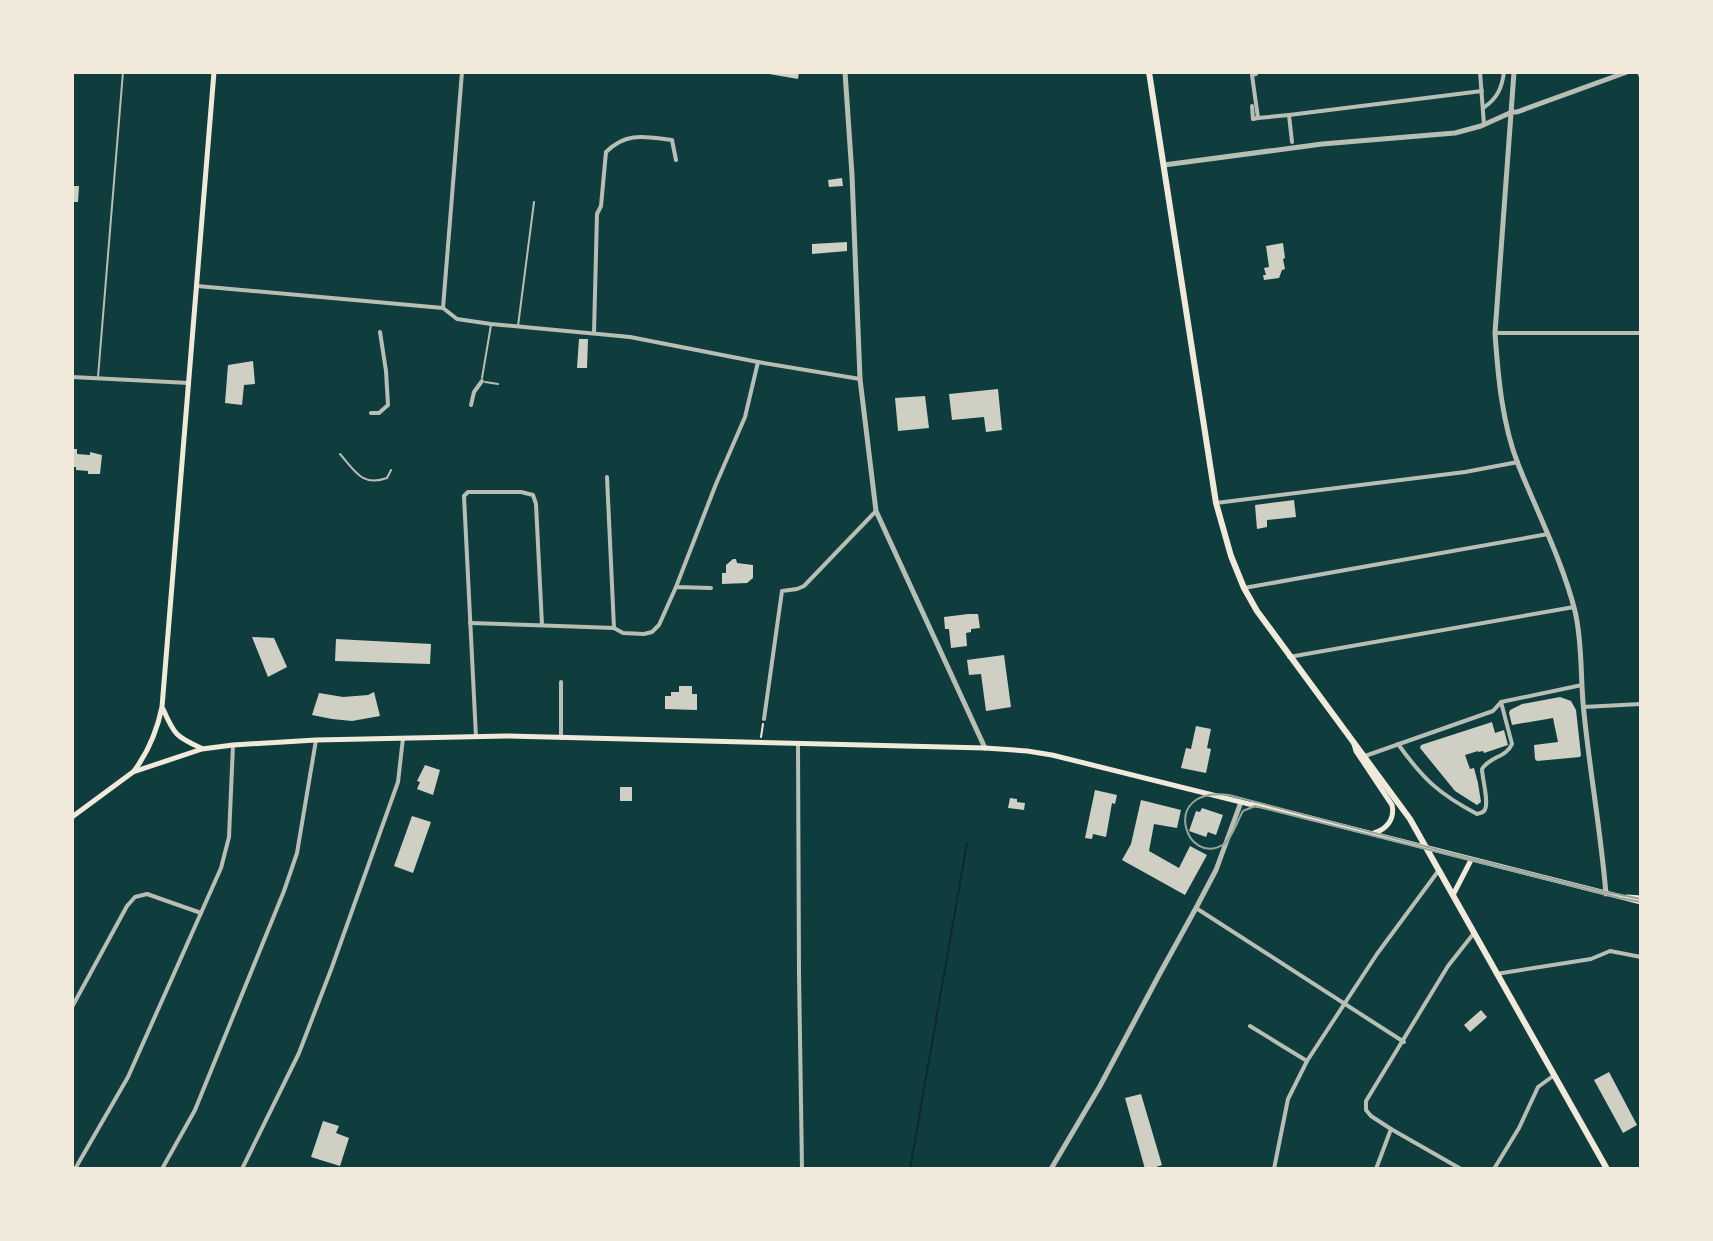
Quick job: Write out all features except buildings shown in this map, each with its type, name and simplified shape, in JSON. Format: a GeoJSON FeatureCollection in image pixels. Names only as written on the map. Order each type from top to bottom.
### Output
{"type":"FeatureCollection","features":[{"type":"Feature","properties":{"kind":"main road"},"geometry":{"type":"LineString","coordinates":[[133,772],[150,745],[162,707],[214,72]]}},
{"type":"Feature","properties":{"kind":"main road"},"geometry":{"type":"LineString","coordinates":[[1149,72],[1216,503],[1244,588],[1289,657],[1410,819],[1607,1169]]}},
{"type":"Feature","properties":{"kind":"main road"},"geometry":{"type":"LineString","coordinates":[[165,633],[170,594]]}},
{"type":"Feature","properties":{"kind":"main road"},"geometry":{"type":"LineString","coordinates":[[162,707],[172,729],[181,739],[202,749]]}},
{"type":"Feature","properties":{"kind":"main road"},"geometry":{"type":"LineString","coordinates":[[72,817],[133,772],[202,749],[233,745],[476,737],[761,740],[985,748],[1052,755],[1606,894],[1641,900]]}},
{"type":"Feature","properties":{"kind":"main road"},"geometry":{"type":"LineString","coordinates":[[1352,739],[1356,751],[1394,811],[1386,828],[1374,834]]}},
{"type":"Feature","properties":{"kind":"main road"},"geometry":{"type":"LineString","coordinates":[[1453,895],[1471,860]]}},
{"type":"Feature","properties":{"kind":"street"},"geometry":{"type":"LineString","coordinates":[[443,308],[462,72]]}},
{"type":"Feature","properties":{"kind":"street"},"geometry":{"type":"LineString","coordinates":[[845,72],[860,379],[876,511],[985,748]]}},
{"type":"Feature","properties":{"kind":"street"},"geometry":{"type":"LineString","coordinates":[[1480,72],[1484,125]]}},
{"type":"Feature","properties":{"kind":"street"},"geometry":{"type":"LineString","coordinates":[[1483,108],[1492,102],[1501,89],[1504,72]]}},
{"type":"Feature","properties":{"kind":"street"},"geometry":{"type":"LineString","coordinates":[[1514,72],[1495,333],[1503,404],[1518,462],[1548,534],[1574,607],[1580,636],[1583,707],[1606,894]]}},
{"type":"Feature","properties":{"kind":"street"},"geometry":{"type":"LineString","coordinates":[[1164,165],[1322,144],[1455,133],[1627,72]]}},
{"type":"Feature","properties":{"kind":"street"},"geometry":{"type":"LineString","coordinates":[[1256,74],[1252,75],[1258,118]]}},
{"type":"Feature","properties":{"kind":"street"},"geometry":{"type":"LineString","coordinates":[[1252,106],[1253,119],[1482,91]]}},
{"type":"Feature","properties":{"kind":"street"},"geometry":{"type":"LineString","coordinates":[[1289,115],[1292,142]]}},
{"type":"Feature","properties":{"kind":"street"},"geometry":{"type":"LineString","coordinates":[[594,333],[597,214],[601,206],[606,152],[616,142],[638,136],[672,140],[676,160]]}},
{"type":"Feature","properties":{"kind":"street"},"geometry":{"type":"LineString","coordinates":[[197,286],[443,308],[457,319],[630,337],[860,379]]}},
{"type":"Feature","properties":{"kind":"street"},"geometry":{"type":"LineString","coordinates":[[371,413],[379,413],[388,405],[380,332]]}},
{"type":"Feature","properties":{"kind":"street"},"geometry":{"type":"LineString","coordinates":[[1495,333],[1641,333]]}},
{"type":"Feature","properties":{"kind":"street"},"geometry":{"type":"LineString","coordinates":[[470,623],[614,628],[623,633],[638,634],[652,632],[659,625],[676,587],[745,417],[758,362]]}},
{"type":"Feature","properties":{"kind":"street"},"geometry":{"type":"LineString","coordinates":[[72,377],[189,383]]}},
{"type":"Feature","properties":{"kind":"street"},"geometry":{"type":"LineString","coordinates":[[471,405],[474,392],[482,381]]}},
{"type":"Feature","properties":{"kind":"street"},"geometry":{"type":"LineString","coordinates":[[1216,503],[1247,502],[1518,462]]}},
{"type":"Feature","properties":{"kind":"street"},"geometry":{"type":"LineString","coordinates":[[607,477],[614,628]]}},
{"type":"Feature","properties":{"kind":"street"},"geometry":{"type":"LineString","coordinates":[[476,737],[464,496],[468,492],[521,492],[533,495],[542,625]]}},
{"type":"Feature","properties":{"kind":"street"},"geometry":{"type":"LineString","coordinates":[[764,719],[782,591],[804,586],[876,511]]}},
{"type":"Feature","properties":{"kind":"street"},"geometry":{"type":"LineString","coordinates":[[1244,588],[1548,534]]}},
{"type":"Feature","properties":{"kind":"street"},"geometry":{"type":"LineString","coordinates":[[676,587],[711,588]]}},
{"type":"Feature","properties":{"kind":"street"},"geometry":{"type":"LineString","coordinates":[[1289,657],[1574,607]]}},
{"type":"Feature","properties":{"kind":"street"},"geometry":{"type":"LineString","coordinates":[[561,682],[561,738]]}},
{"type":"Feature","properties":{"kind":"street"},"geometry":{"type":"LineString","coordinates":[[1365,756],[1493,711],[1501,702],[1522,701],[1582,685]]}},
{"type":"Feature","properties":{"kind":"street"},"geometry":{"type":"LineString","coordinates":[[1398,744],[1434,788],[1477,814],[1483,812],[1487,802],[1482,769],[1486,763],[1507,753],[1512,744],[1501,702]]}},
{"type":"Feature","properties":{"kind":"street"},"geometry":{"type":"LineString","coordinates":[[1583,707],[1641,704]]}},
{"type":"Feature","properties":{"kind":"street"},"geometry":{"type":"LineString","coordinates":[[242,1169],[299,1053],[330,972],[398,782],[403,738]]}},
{"type":"Feature","properties":{"kind":"street"},"geometry":{"type":"LineString","coordinates":[[162,1169],[195,1110],[284,891],[297,853],[316,740]]}},
{"type":"Feature","properties":{"kind":"street"},"geometry":{"type":"LineString","coordinates":[[798,743],[802,1169]]}},
{"type":"Feature","properties":{"kind":"street"},"geometry":{"type":"LineString","coordinates":[[75,1169],[128,1077],[221,868],[229,837],[233,745]]}},
{"type":"Feature","properties":{"kind":"street"},"geometry":{"type":"LineString","coordinates":[[1051,1169],[1100,1086],[1216,870],[1241,802]]}},
{"type":"Feature","properties":{"kind":"street"},"geometry":{"type":"LineString","coordinates":[[1274,1169],[1288,1099],[1307,1061],[1377,954],[1439,870]]}},
{"type":"Feature","properties":{"kind":"street"},"geometry":{"type":"LineString","coordinates":[[72,1007],[127,906],[135,897],[147,894],[201,913]]}},
{"type":"Feature","properties":{"kind":"street"},"geometry":{"type":"LineString","coordinates":[[1196,908],[1404,1042]]}},
{"type":"Feature","properties":{"kind":"street"},"geometry":{"type":"LineString","coordinates":[[1461,1169],[1371,1116],[1366,1110],[1366,1101],[1448,966],[1474,933]]}},
{"type":"Feature","properties":{"kind":"street"},"geometry":{"type":"LineString","coordinates":[[1496,974],[1591,959],[1610,951],[1641,957]]}},
{"type":"Feature","properties":{"kind":"street"},"geometry":{"type":"LineString","coordinates":[[1250,1026],[1307,1061]]}},
{"type":"Feature","properties":{"kind":"street"},"geometry":{"type":"LineString","coordinates":[[1494,1169],[1519,1128],[1538,1087],[1553,1076]]}},
{"type":"Feature","properties":{"kind":"street"},"geometry":{"type":"LineString","coordinates":[[1376,1169],[1391,1129]]}},
{"type":"Feature","properties":{"kind":"lane"},"geometry":{"type":"LineString","coordinates":[[98,378],[123,72]]}},
{"type":"Feature","properties":{"kind":"lane"},"geometry":{"type":"LineString","coordinates":[[518,327],[534,202]]}},
{"type":"Feature","properties":{"kind":"lane"},"geometry":{"type":"LineString","coordinates":[[491,324],[482,381],[498,384]]}},
{"type":"Feature","properties":{"kind":"lane"},"geometry":{"type":"LineString","coordinates":[[340,454],[363,479],[377,482],[387,478],[391,470]]}},
{"type":"Feature","properties":{"kind":"path"},"geometry":{"type":"LineString","coordinates":[[761,740],[764,719]]}},
{"type":"Feature","properties":{"kind":"waterway"},"geometry":{"type":"LineString","coordinates":[[910,1169],[967,843]]}},
{"type":"Feature","properties":{"kind":"tram line"},"geometry":{"type":"LineString","coordinates":[[1641,899],[1229,795],[1207,796],[1193,802],[1186,813],[1190,837],[1199,846],[1210,849],[1224,844],[1243,811],[1255,806],[1641,902]]}}]}
